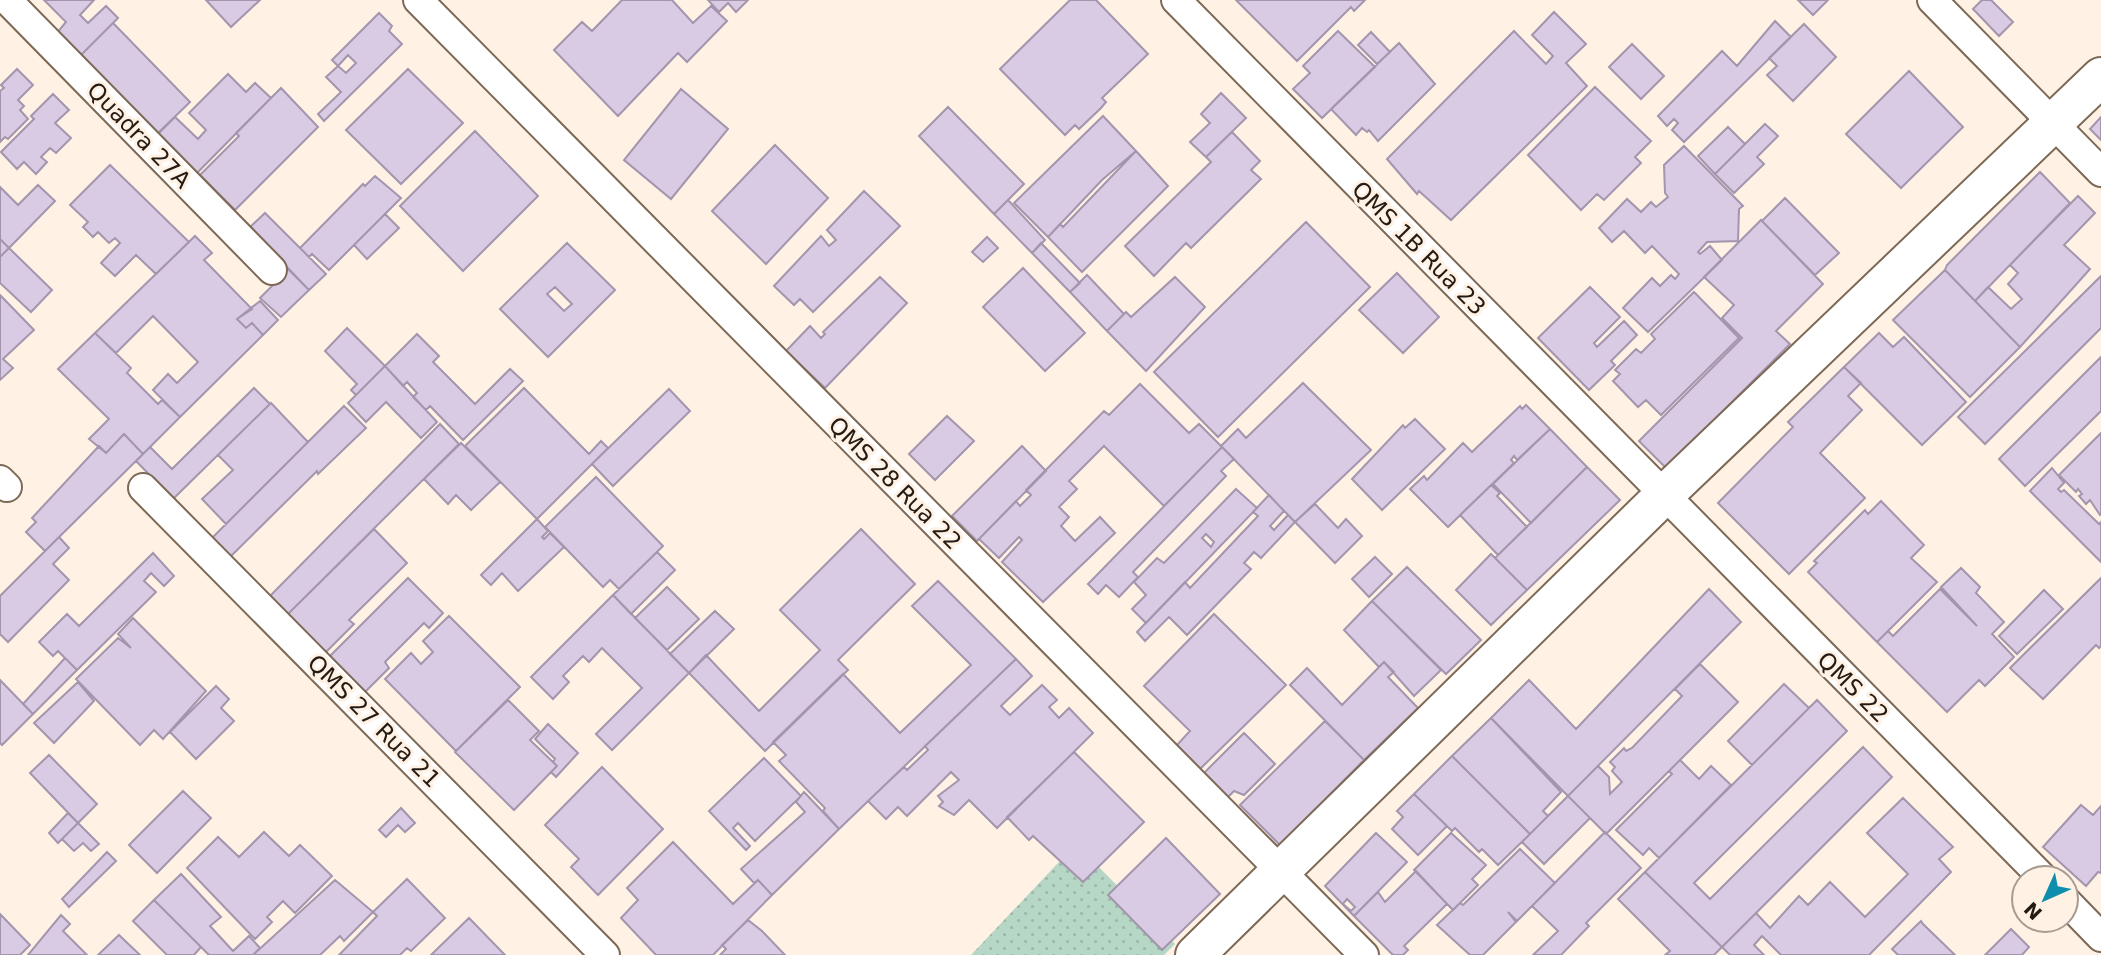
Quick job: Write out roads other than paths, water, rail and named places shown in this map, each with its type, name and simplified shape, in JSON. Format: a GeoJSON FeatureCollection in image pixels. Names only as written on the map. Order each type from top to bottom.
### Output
{"type":"FeatureCollection","features":[{"type":"Feature","properties":{"kind":"street","name":"Quadra 27A"},"geometry":{"type":"LineString","coordinates":[[7,0],[272,270]]}},
{"type":"Feature","properties":{"kind":"street","name":"QMS 28 Rua 22"},"geometry":{"type":"LineString","coordinates":[[418,0],[1364,955]]}},
{"type":"Feature","properties":{"kind":"street","name":"QMS 1B Rua 23"},"geometry":{"type":"LineString","coordinates":[[1175,0],[1663,496]]}},
{"type":"Feature","properties":{"kind":"street"},"geometry":{"type":"LineString","coordinates":[[1932,0],[2101,172]]}},
{"type":"Feature","properties":{"kind":"street"},"geometry":{"type":"LineString","coordinates":[[1195,955],[1663,496],[2101,77]]}},
{"type":"Feature","properties":{"kind":"street","name":"QMS 27 Rua 21"},"geometry":{"type":"LineString","coordinates":[[143,488],[605,955]]}},
{"type":"Feature","properties":{"kind":"street","name":"QMS 22"},"geometry":{"type":"LineString","coordinates":[[1663,496],[2029,864]]}},
{"type":"Feature","properties":{"kind":"street"},"geometry":{"type":"LineString","coordinates":[[2080,915],[2101,937]]}}]}
